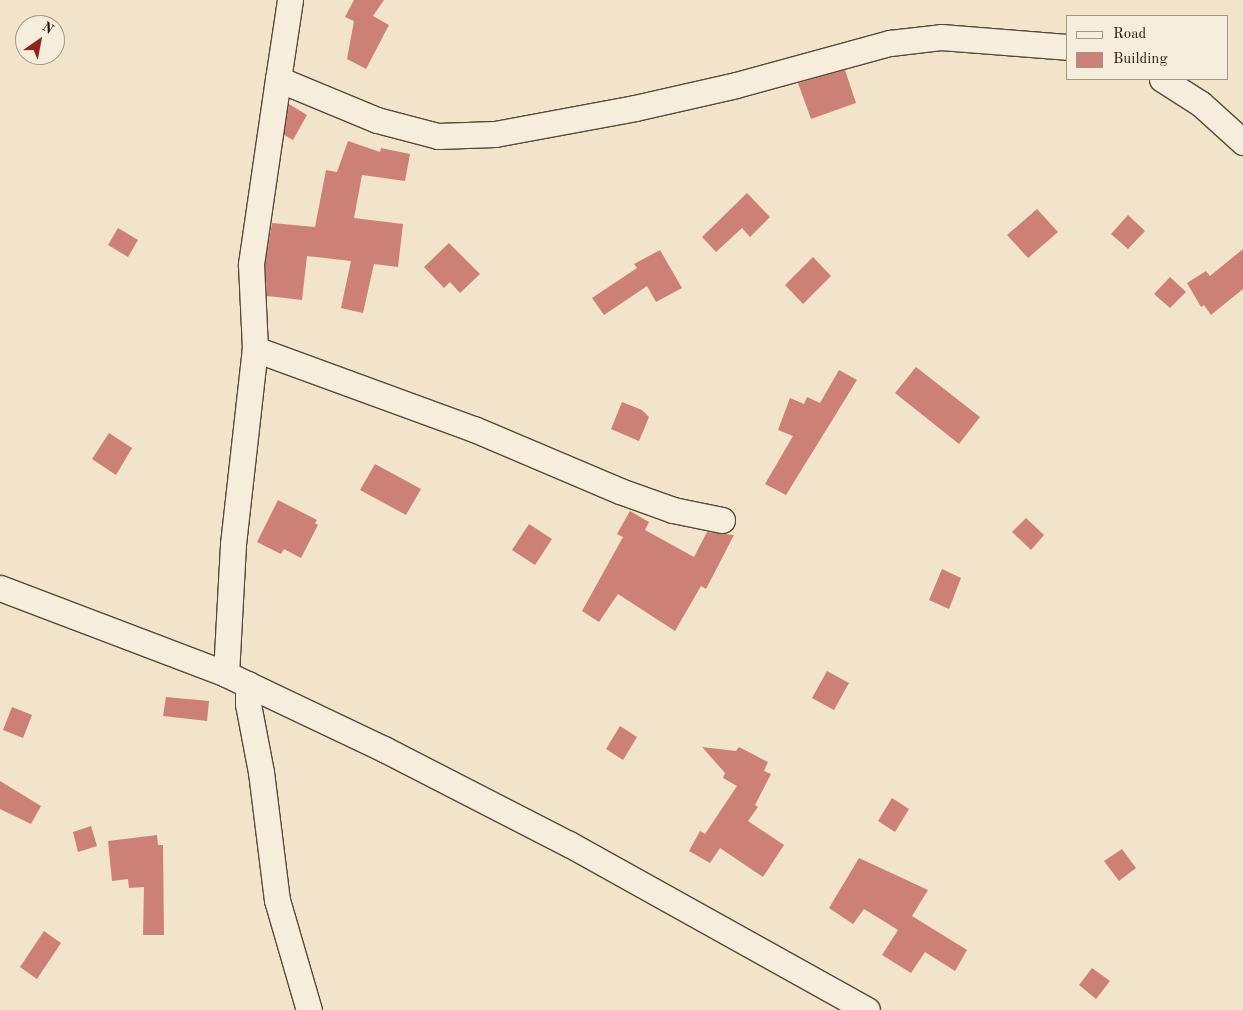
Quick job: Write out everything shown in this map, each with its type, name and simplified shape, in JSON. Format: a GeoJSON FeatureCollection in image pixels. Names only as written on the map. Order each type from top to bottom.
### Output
{"type":"FeatureCollection","features":[{"type":"Feature","properties":{"kind":"street"},"geometry":{"type":"LineString","coordinates":[[290,0],[251,264],[255,349],[233,544],[237,679],[248,704],[262,772],[277,900],[310,1010]]}},
{"type":"Feature","properties":{"kind":"street"},"geometry":{"type":"LineString","coordinates":[[278,79],[400,127],[438,136],[495,134],[727,87],[890,43],[941,37],[1008,40],[1066,47]]}},
{"type":"Feature","properties":{"kind":"street"},"geometry":{"type":"LineString","coordinates":[[1164,80],[1201,104],[1243,142]]}},
{"type":"Feature","properties":{"kind":"street"},"geometry":{"type":"LineString","coordinates":[[255,349],[474,429],[620,491],[673,510],[722,520]]}},
{"type":"Feature","properties":{"kind":"street"},"geometry":{"type":"LineString","coordinates":[[0,588],[237,679],[384,749],[569,844],[867,1010]]}},
{"type":"Feature","properties":{"kind":"building"},"geometry":{"type":"Polygon","coordinates":[[[354,0],[384,0],[373,16],[389,25],[366,69],[347,59],[354,21],[345,17],[354,0]]]}},
{"type":"Feature","properties":{"kind":"building"},"geometry":{"type":"Polygon","coordinates":[[[845,70],[856,103],[811,119],[798,83],[845,70]]]}},
{"type":"Feature","properties":{"kind":"building"},"geometry":{"type":"Polygon","coordinates":[[[289,104],[307,115],[293,140],[284,135],[289,104]]]}},
{"type":"Feature","properties":{"kind":"building"},"geometry":{"type":"Polygon","coordinates":[[[348,141],[380,152],[381,148],[410,154],[405,181],[362,175],[354,218],[403,224],[398,267],[374,264],[363,313],[341,308],[351,261],[307,256],[302,300],[267,296],[265,265],[272,223],[315,227],[326,170],[337,172],[348,141]]]}},
{"type":"Feature","properties":{"kind":"building"},"geometry":{"type":"Polygon","coordinates":[[[747,193],[770,217],[750,237],[742,228],[716,252],[702,237],[747,193]]]}},
{"type":"Feature","properties":{"kind":"building"},"geometry":{"type":"Polygon","coordinates":[[[1037,209],[1058,232],[1028,258],[1007,235],[1037,209]]]}},
{"type":"Feature","properties":{"kind":"building"},"geometry":{"type":"Polygon","coordinates":[[[1128,215],[1145,231],[1128,249],[1111,234],[1128,215]]]}},
{"type":"Feature","properties":{"kind":"building"},"geometry":{"type":"Polygon","coordinates":[[[118,228],[138,240],[128,257],[108,245],[118,228]]]}},
{"type":"Feature","properties":{"kind":"building"},"geometry":{"type":"Polygon","coordinates":[[[449,243],[480,274],[460,293],[450,282],[444,288],[424,267],[449,243]]]}},
{"type":"Feature","properties":{"kind":"building"},"geometry":{"type":"Polygon","coordinates":[[[1243,249],[1243,289],[1211,315],[1204,305],[1201,307],[1187,283],[1206,271],[1210,276],[1243,249]]]}},
{"type":"Feature","properties":{"kind":"building"},"geometry":{"type":"Polygon","coordinates":[[[660,250],[682,288],[656,302],[647,286],[604,315],[592,298],[637,268],[634,264],[660,250]]]}},
{"type":"Feature","properties":{"kind":"building"},"geometry":{"type":"Polygon","coordinates":[[[813,257],[831,276],[803,304],[785,285],[813,257]]]}},
{"type":"Feature","properties":{"kind":"building"},"geometry":{"type":"Polygon","coordinates":[[[1170,277],[1186,292],[1170,308],[1154,294],[1170,277]]]}},
{"type":"Feature","properties":{"kind":"building"},"geometry":{"type":"Polygon","coordinates":[[[916,367],[980,417],[959,444],[895,393],[916,367]]]}},
{"type":"Feature","properties":{"kind":"building"},"geometry":{"type":"Polygon","coordinates":[[[839,370],[857,380],[786,495],[765,484],[793,436],[778,430],[790,398],[804,404],[807,397],[820,403],[839,370]]]}},
{"type":"Feature","properties":{"kind":"building"},"geometry":{"type":"Polygon","coordinates":[[[622,402],[642,410],[649,417],[639,441],[611,429],[622,402]]]}},
{"type":"Feature","properties":{"kind":"building"},"geometry":{"type":"Polygon","coordinates":[[[109,433],[132,448],[116,475],[92,459],[109,433]]]}},
{"type":"Feature","properties":{"kind":"building"},"geometry":{"type":"Polygon","coordinates":[[[375,464],[421,489],[406,515],[360,490],[375,464]]]}},
{"type":"Feature","properties":{"kind":"building"},"geometry":{"type":"Polygon","coordinates":[[[278,500],[317,520],[315,523],[318,525],[301,558],[284,549],[281,554],[257,542],[278,500]]]}},
{"type":"Feature","properties":{"kind":"building"},"geometry":{"type":"Polygon","coordinates":[[[630,511],[649,522],[645,530],[694,557],[707,532],[734,535],[706,589],[701,586],[675,631],[618,594],[599,622],[582,611],[623,537],[617,534],[630,511]]]}},
{"type":"Feature","properties":{"kind":"building"},"geometry":{"type":"Polygon","coordinates":[[[1026,518],[1044,535],[1031,550],[1012,532],[1026,518]]]}},
{"type":"Feature","properties":{"kind":"building"},"geometry":{"type":"Polygon","coordinates":[[[529,524],[552,539],[535,565],[512,550],[529,524]]]}},
{"type":"Feature","properties":{"kind":"building"},"geometry":{"type":"Polygon","coordinates":[[[942,569],[961,578],[949,609],[929,600],[942,569]]]}},
{"type":"Feature","properties":{"kind":"building"},"geometry":{"type":"Polygon","coordinates":[[[827,671],[849,683],[834,710],[812,698],[827,671]]]}},
{"type":"Feature","properties":{"kind":"building"},"geometry":{"type":"Polygon","coordinates":[[[166,697],[209,701],[207,721],[163,716],[166,697]]]}},
{"type":"Feature","properties":{"kind":"building"},"geometry":{"type":"Polygon","coordinates":[[[12,707],[32,715],[23,738],[3,730],[12,707]]]}},
{"type":"Feature","properties":{"kind":"building"},"geometry":{"type":"Polygon","coordinates":[[[620,726],[637,737],[623,760],[606,749],[620,726]]]}},
{"type":"Feature","properties":{"kind":"building"},"geometry":{"type":"Polygon","coordinates":[[[702,747],[736,751],[739,747],[768,762],[764,771],[771,774],[755,805],[758,807],[748,821],[784,845],[763,877],[720,848],[710,863],[689,851],[700,831],[705,834],[737,786],[723,778],[725,773],[702,747]]]}},
{"type":"Feature","properties":{"kind":"building"},"geometry":{"type":"Polygon","coordinates":[[[0,781],[41,806],[31,824],[0,809],[0,781]]]}},
{"type":"Feature","properties":{"kind":"building"},"geometry":{"type":"Polygon","coordinates":[[[892,798],[909,809],[895,832],[878,821],[892,798]]]}},
{"type":"Feature","properties":{"kind":"building"},"geometry":{"type":"Polygon","coordinates":[[[91,826],[97,846],[78,852],[73,832],[91,826]]]}},
{"type":"Feature","properties":{"kind":"building"},"geometry":{"type":"Polygon","coordinates":[[[157,835],[158,845],[163,845],[164,935],[143,935],[144,887],[129,888],[128,879],[112,881],[108,841],[157,835]]]}},
{"type":"Feature","properties":{"kind":"building"},"geometry":{"type":"Polygon","coordinates":[[[1122,849],[1136,868],[1119,881],[1104,861],[1122,849]]]}},
{"type":"Feature","properties":{"kind":"building"},"geometry":{"type":"Polygon","coordinates":[[[859,858],[928,890],[912,916],[967,950],[955,971],[925,952],[911,973],[882,955],[898,930],[864,909],[853,924],[829,908],[859,858]]]}},
{"type":"Feature","properties":{"kind":"building"},"geometry":{"type":"Polygon","coordinates":[[[44,931],[61,943],[37,979],[20,967],[44,931]]]}},
{"type":"Feature","properties":{"kind":"building"},"geometry":{"type":"Polygon","coordinates":[[[1092,968],[1110,981],[1096,999],[1079,985],[1092,968]]]}}]}
